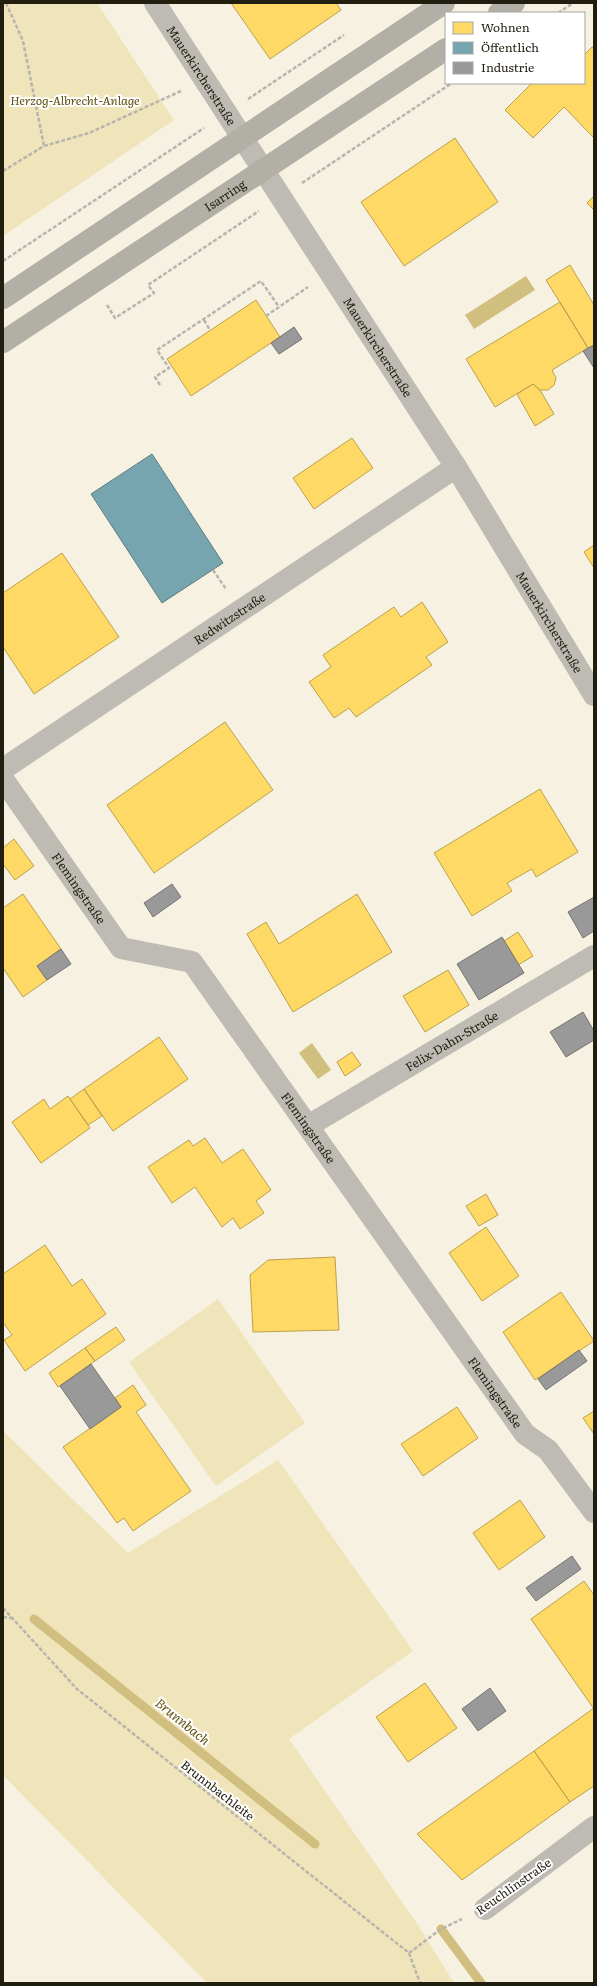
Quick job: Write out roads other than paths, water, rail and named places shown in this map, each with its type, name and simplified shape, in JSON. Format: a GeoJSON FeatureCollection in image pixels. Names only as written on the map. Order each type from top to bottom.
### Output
{"type":"FeatureCollection","features":[{"type":"Feature","properties":{"kind":"highway"},"geometry":{"type":"LineString","coordinates":[[3,298],[444,3]]}},
{"type":"Feature","properties":{"kind":"highway"},"geometry":{"type":"LineString","coordinates":[[500,12],[514,3]]}},
{"type":"Feature","properties":{"kind":"highway","name":"Isarring"},"geometry":{"type":"LineString","coordinates":[[3,342],[445,50]]}},
{"type":"Feature","properties":{"kind":"street","name":"Mauerkircherstraße"},"geometry":{"type":"LineString","coordinates":[[155,3],[331,271],[456,467],[594,695]]}},
{"type":"Feature","properties":{"kind":"street","name":"Redwitzstraße"},"geometry":{"type":"LineString","coordinates":[[3,769],[456,467]]}},
{"type":"Feature","properties":{"kind":"street","name":"Flemingstraße"},"geometry":{"type":"LineString","coordinates":[[3,779],[121,948],[192,962],[525,1434],[548,1450],[594,1512]]}},
{"type":"Feature","properties":{"kind":"street","name":"Felix-Dahn-Straße"},"geometry":{"type":"LineString","coordinates":[[308,1126],[594,956]]}},
{"type":"Feature","properties":{"kind":"street","name":"Reuchlinstraße"},"geometry":{"type":"LineString","coordinates":[[484,1909],[594,1827]]}},
{"type":"Feature","properties":{"kind":"waterway","name":"Brunnbach"},"geometry":{"type":"LineString","coordinates":[[34,1619],[315,1844]]}},
{"type":"Feature","properties":{"kind":"waterway","name":"Brunnbach"},"geometry":{"type":"LineString","coordinates":[[441,1929],[481,1983]]}},
{"type":"Feature","properties":{"kind":"park label","name":"Herzog-Albrecht-Anlage"},"geometry":{"type":"Point","coordinates":[75,100]}}]}
